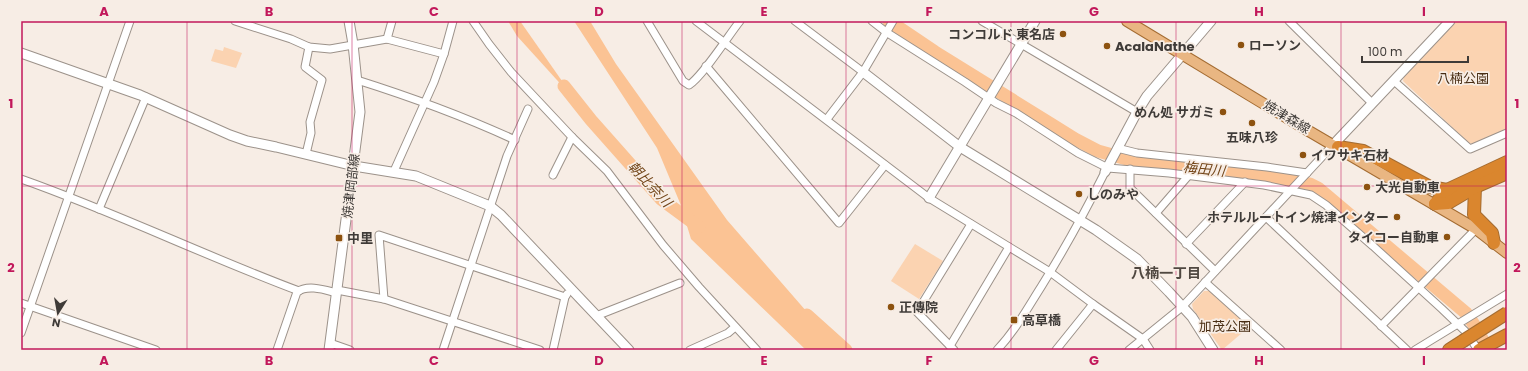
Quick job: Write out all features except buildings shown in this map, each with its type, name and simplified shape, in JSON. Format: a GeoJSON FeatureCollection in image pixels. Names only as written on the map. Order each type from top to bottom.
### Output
{"type":"FeatureCollection","features":[{"type":"Feature","properties":{"kind":"highway"},"geometry":{"type":"LineString","coordinates":[[1335,146],[1363,151],[1430,187],[1447,190]]}},
{"type":"Feature","properties":{"kind":"highway"},"geometry":{"type":"LineString","coordinates":[[1435,204],[1447,190],[1507,162]]}},
{"type":"Feature","properties":{"kind":"highway"},"geometry":{"type":"LineString","coordinates":[[1435,204],[1448,203],[1474,187],[1507,173]]}},
{"type":"Feature","properties":{"kind":"highway"},"geometry":{"type":"LineString","coordinates":[[1474,187],[1474,215],[1492,233],[1494,243]]}},
{"type":"Feature","properties":{"kind":"highway"},"geometry":{"type":"LineString","coordinates":[[1448,350],[1507,313]]}},
{"type":"Feature","properties":{"kind":"highway"},"geometry":{"type":"LineString","coordinates":[[1478,350],[1502,337]]}},
{"type":"Feature","properties":{"kind":"main road","name":"焼津森線"},"geometry":{"type":"LineString","coordinates":[[1127,21],[1335,146],[1476,228],[1507,253]]}},
{"type":"Feature","properties":{"kind":"street"},"geometry":{"type":"LineString","coordinates":[[21,333],[130,21]]}},
{"type":"Feature","properties":{"kind":"street"},"geometry":{"type":"LineString","coordinates":[[235,21],[291,39],[309,47],[330,49],[388,39],[444,54]]}},
{"type":"Feature","properties":{"kind":"street","name":"焼津岡部線"},"geometry":{"type":"LineString","coordinates":[[330,347],[360,112],[353,44],[349,21]]}},
{"type":"Feature","properties":{"kind":"street"},"geometry":{"type":"LineString","coordinates":[[388,39],[392,21]]}},
{"type":"Feature","properties":{"kind":"street"},"geometry":{"type":"LineString","coordinates":[[394,171],[426,102],[444,54],[453,21]]}},
{"type":"Feature","properties":{"kind":"street"},"geometry":{"type":"LineString","coordinates":[[473,21],[511,72],[572,137],[607,171],[663,245],[757,350]]}},
{"type":"Feature","properties":{"kind":"street"},"geometry":{"type":"LineString","coordinates":[[647,21],[683,81],[689,85],[694,82],[740,21]]}},
{"type":"Feature","properties":{"kind":"street"},"geometry":{"type":"LineString","coordinates":[[696,21],[827,119],[929,198],[1050,272],[1143,339],[1150,350]]}},
{"type":"Feature","properties":{"kind":"street"},"geometry":{"type":"LineString","coordinates":[[795,21],[960,147],[1081,220],[1137,258],[1192,317],[1213,350]]}},
{"type":"Feature","properties":{"kind":"street"},"geometry":{"type":"LineString","coordinates":[[872,21],[990,98],[1078,153],[1107,168],[1130,169],[1245,182],[1292,190],[1311,196],[1326,205],[1420,286],[1459,324],[1478,350]]}},
{"type":"Feature","properties":{"kind":"street"},"geometry":{"type":"LineString","coordinates":[[827,119],[863,72],[893,21]]}},
{"type":"Feature","properties":{"kind":"street"},"geometry":{"type":"LineString","coordinates":[[982,21],[1136,112]]}},
{"type":"Feature","properties":{"kind":"street"},"geometry":{"type":"LineString","coordinates":[[929,198],[1035,21]]}},
{"type":"Feature","properties":{"kind":"street"},"geometry":{"type":"LineString","coordinates":[[997,350],[1013,333],[1081,220],[1136,112],[1147,96],[1211,21]]}},
{"type":"Feature","properties":{"kind":"street"},"geometry":{"type":"LineString","coordinates":[[1289,21],[1372,103]]}},
{"type":"Feature","properties":{"kind":"street"},"geometry":{"type":"LineString","coordinates":[[1129,350],[1182,306],[1335,146],[1372,103],[1450,21]]}},
{"type":"Feature","properties":{"kind":"street"},"geometry":{"type":"LineString","coordinates":[[306,154],[311,133],[310,122],[322,80],[305,67],[309,47]]}},
{"type":"Feature","properties":{"kind":"street"},"geometry":{"type":"LineString","coordinates":[[21,53],[146,97],[247,142],[306,154],[354,166],[394,171],[416,176],[490,206],[501,215],[629,350]]}},
{"type":"Feature","properties":{"kind":"street"},"geometry":{"type":"LineString","coordinates":[[706,66],[839,223],[885,165]]}},
{"type":"Feature","properties":{"kind":"street"},"geometry":{"type":"LineString","coordinates":[[357,80],[426,102],[476,122],[515,140]]}},
{"type":"Feature","properties":{"kind":"street"},"geometry":{"type":"LineString","coordinates":[[1394,81],[1470,149],[1507,133]]}},
{"type":"Feature","properties":{"kind":"street"},"geometry":{"type":"LineString","coordinates":[[99,209],[146,97]]}},
{"type":"Feature","properties":{"kind":"street"},"geometry":{"type":"LineString","coordinates":[[443,350],[507,156],[528,109]]}},
{"type":"Feature","properties":{"kind":"street"},"geometry":{"type":"LineString","coordinates":[[553,175],[572,137]]}},
{"type":"Feature","properties":{"kind":"street"},"geometry":{"type":"LineString","coordinates":[[1117,149],[1137,153],[1267,166],[1307,174]]}},
{"type":"Feature","properties":{"kind":"street"},"geometry":{"type":"LineString","coordinates":[[1130,169],[1130,188],[1215,271]]}},
{"type":"Feature","properties":{"kind":"street"},"geometry":{"type":"LineString","coordinates":[[1156,213],[1189,175]]}},
{"type":"Feature","properties":{"kind":"street"},"geometry":{"type":"LineString","coordinates":[[21,179],[70,196],[246,272],[299,291],[302,289],[312,288],[384,299],[540,350]]}},
{"type":"Feature","properties":{"kind":"street"},"geometry":{"type":"LineString","coordinates":[[1186,244],[1245,182]]}},
{"type":"Feature","properties":{"kind":"street"},"geometry":{"type":"LineString","coordinates":[[1266,217],[1407,350]]}},
{"type":"Feature","properties":{"kind":"street"},"geometry":{"type":"LineString","coordinates":[[971,224],[917,312],[952,348],[1009,247]]}},
{"type":"Feature","properties":{"kind":"street"},"geometry":{"type":"LineString","coordinates":[[1381,326],[1476,228]]}},
{"type":"Feature","properties":{"kind":"street"},"geometry":{"type":"LineString","coordinates":[[384,299],[379,235],[565,297]]}},
{"type":"Feature","properties":{"kind":"street"},"geometry":{"type":"LineString","coordinates":[[1205,282],[1281,350]]}},
{"type":"Feature","properties":{"kind":"street"},"geometry":{"type":"LineString","coordinates":[[596,316],[680,283]]}},
{"type":"Feature","properties":{"kind":"street"},"geometry":{"type":"LineString","coordinates":[[553,350],[565,297],[571,289]]}},
{"type":"Feature","properties":{"kind":"street"},"geometry":{"type":"LineString","coordinates":[[277,350],[299,291]]}},
{"type":"Feature","properties":{"kind":"street"},"geometry":{"type":"LineString","coordinates":[[1415,350],[1507,294]]}},
{"type":"Feature","properties":{"kind":"street"},"geometry":{"type":"LineString","coordinates":[[21,303],[156,350]]}},
{"type":"Feature","properties":{"kind":"street"},"geometry":{"type":"LineString","coordinates":[[1056,350],[1093,304]]}},
{"type":"Feature","properties":{"kind":"street"},"geometry":{"type":"LineString","coordinates":[[690,350],[728,333],[735,327]]}},
{"type":"Feature","properties":{"kind":"street"},"geometry":{"type":"LineString","coordinates":[[330,347],[350,350]]}},
{"type":"Feature","properties":{"kind":"green space","name":"八楠公園"},"geometry":{"type":"Polygon","coordinates":[[[1457,21],[1507,21],[1507,129],[1473,144],[1469,143],[1403,81],[1404,77],[1457,21]]]}},
{"type":"Feature","properties":{"kind":"green space"},"geometry":{"type":"Polygon","coordinates":[[[224,47],[242,53],[236,68],[211,61],[215,49],[223,51],[224,47]]]}},
{"type":"Feature","properties":{"kind":"green space"},"geometry":{"type":"Polygon","coordinates":[[[915,244],[943,261],[919,299],[891,281],[915,244]]]}},
{"type":"Feature","properties":{"kind":"green space","name":"加茂公園"},"geometry":{"type":"Polygon","coordinates":[[[1204,291],[1210,291],[1249,327],[1222,350],[1193,309],[1192,304],[1204,291]]]}},
{"type":"Feature","properties":{"kind":"shaded area"},"geometry":{"type":"Polygon","coordinates":[[[508,21],[520,21],[576,101],[517,36],[508,21]]]}},
{"type":"Feature","properties":{"kind":"shaded area"},"geometry":{"type":"Polygon","coordinates":[[[574,21],[590,21],[616,64],[727,220],[820,327],[845,350],[806,350],[691,239],[680,203],[657,148],[574,21]]]}},
{"type":"Feature","properties":{"kind":"waterway","name":"梅田川"},"geometry":{"type":"LineString","coordinates":[[889,21],[935,52],[1075,139],[1098,151],[1134,161],[1275,177],[1310,184],[1318,188],[1466,313],[1477,329],[1488,350]]}},
{"type":"Feature","properties":{"kind":"waterway","name":"朝比奈川"},"geometry":{"type":"LineString","coordinates":[[564,86],[591,120],[661,199],[699,227]]}},
{"type":"Feature","properties":{"kind":"waterway","name":"朝比奈川"},"geometry":{"type":"LineString","coordinates":[[807,315],[846,350]]}},
{"type":"Feature","properties":{"kind":"place","name":"コンコルド 東名店"},"geometry":{"type":"Point","coordinates":[1063,34]}},
{"type":"Feature","properties":{"kind":"place","name":"ローソン"},"geometry":{"type":"Point","coordinates":[1241,45]}},
{"type":"Feature","properties":{"kind":"place","name":"AcalaNathe"},"geometry":{"type":"Point","coordinates":[1107,46]}},
{"type":"Feature","properties":{"kind":"place","name":"めん処 サガミ"},"geometry":{"type":"Point","coordinates":[1223,112]}},
{"type":"Feature","properties":{"kind":"place","name":"五味八珍"},"geometry":{"type":"Point","coordinates":[1252,123]}},
{"type":"Feature","properties":{"kind":"place","name":"イワサキ石材"},"geometry":{"type":"Point","coordinates":[1303,155]}},
{"type":"Feature","properties":{"kind":"place","name":"大光自動車"},"geometry":{"type":"Point","coordinates":[1367,187]}},
{"type":"Feature","properties":{"kind":"place","name":"しのみや"},"geometry":{"type":"Point","coordinates":[1079,194]}},
{"type":"Feature","properties":{"kind":"place","name":"ホテルルートイン焼津インター"},"geometry":{"type":"Point","coordinates":[1397,217]}},
{"type":"Feature","properties":{"kind":"place","name":"タイコー自動車"},"geometry":{"type":"Point","coordinates":[1447,237]}},
{"type":"Feature","properties":{"kind":"place","name":"中里"},"geometry":{"type":"Point","coordinates":[339,238]}},
{"type":"Feature","properties":{"kind":"place","name":"正傳院"},"geometry":{"type":"Point","coordinates":[891,307]}},
{"type":"Feature","properties":{"kind":"place","name":"高草橋"},"geometry":{"type":"Point","coordinates":[1014,320]}},
{"type":"Feature","properties":{"kind":"district","name":"八楠一丁目"},"geometry":{"type":"Point","coordinates":[1166,273]}}]}
